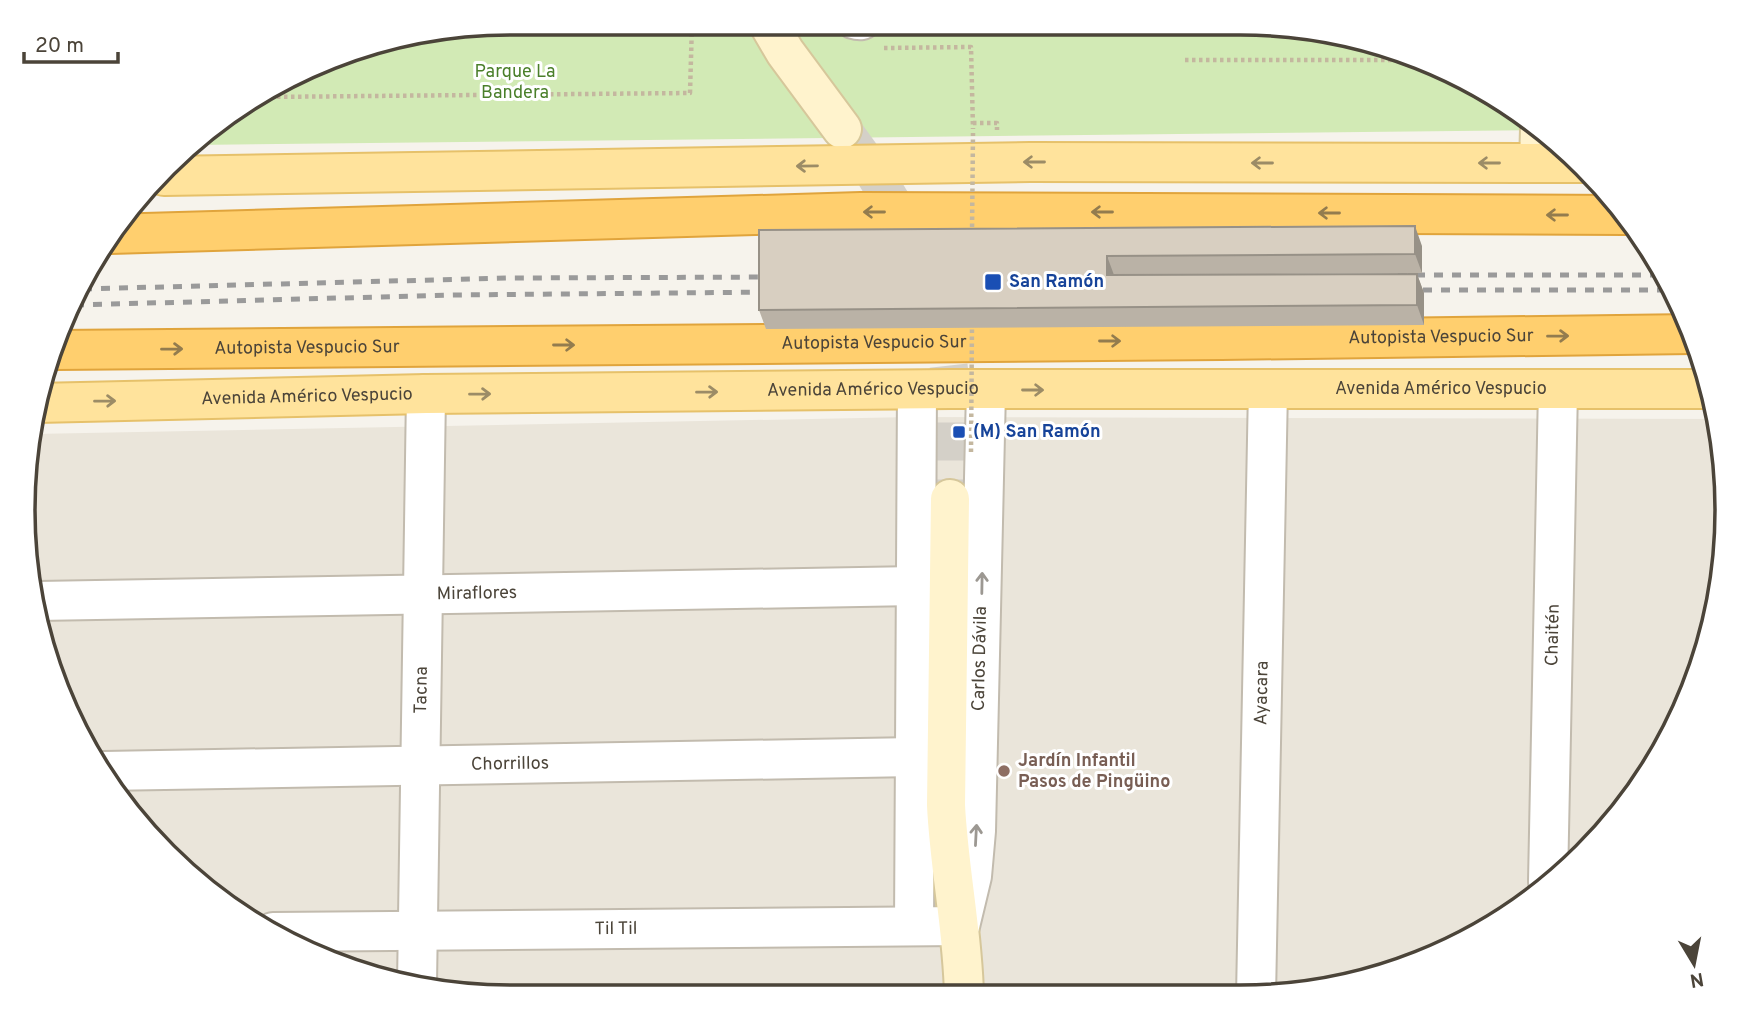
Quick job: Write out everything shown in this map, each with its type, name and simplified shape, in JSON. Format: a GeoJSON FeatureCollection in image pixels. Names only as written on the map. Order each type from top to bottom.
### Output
{"type":"FeatureCollection","features":[{"type":"Feature","properties":{"kind":"highway"},"geometry":{"type":"LineString","coordinates":[[124,234],[861,212],[1612,215]]}},
{"type":"Feature","properties":{"kind":"highway","name":"Autopista Vespucio Sur"},"geometry":{"type":"LineString","coordinates":[[63,350],[1681,334]]}},
{"type":"Feature","properties":{"kind":"main road"},"geometry":{"type":"LineString","coordinates":[[172,176],[1030,162],[1539,146]]}},
{"type":"Feature","properties":{"kind":"main road","name":"Avenida Américo Vespucio"},"geometry":{"type":"LineString","coordinates":[[48,402],[425,394],[1699,388]]}},
{"type":"Feature","properties":{"kind":"street"},"geometry":{"type":"LineString","coordinates":[[775,35],[842,130]]}},
{"type":"Feature","properties":{"kind":"street","name":"Ayacara"},"geometry":{"type":"LineString","coordinates":[[1256,984],[1268,389]]}},
{"type":"Feature","properties":{"kind":"street","name":"Chaitén"},"geometry":{"type":"LineString","coordinates":[[1548,871],[1558,389]]}},
{"type":"Feature","properties":{"kind":"street"},"geometry":{"type":"LineString","coordinates":[[914,926],[917,390]]}},
{"type":"Feature","properties":{"kind":"street","name":"Carlos Dávila"},"geometry":{"type":"LineString","coordinates":[[960,926],[972,876],[976,831],[986,390]]}},
{"type":"Feature","properties":{"kind":"street","name":"Tacna"},"geometry":{"type":"LineString","coordinates":[[417,976],[425,394]]}},
{"type":"Feature","properties":{"kind":"street","name":"Carlos Dávila"},"geometry":{"type":"LineString","coordinates":[[950,499],[946,805],[960,926],[963,985]]}},
{"type":"Feature","properties":{"kind":"street","name":"Miraflores"},"geometry":{"type":"LineString","coordinates":[[44,601],[916,586]]}},
{"type":"Feature","properties":{"kind":"street","name":"Chorrillos"},"geometry":{"type":"LineString","coordinates":[[113,771],[915,757]]}},
{"type":"Feature","properties":{"kind":"street","name":"Til Til"},"geometry":{"type":"LineString","coordinates":[[292,932],[960,926]]}},
{"type":"Feature","properties":{"kind":"path"},"geometry":{"type":"LineString","coordinates":[[276,97],[691,93],[692,35]]}},
{"type":"Feature","properties":{"kind":"path"},"geometry":{"type":"LineString","coordinates":[[876,50],[971,47],[973,123]]}},
{"type":"Feature","properties":{"kind":"path"},"geometry":{"type":"LineString","coordinates":[[1185,60],[1393,60]]}},
{"type":"Feature","properties":{"kind":"path"},"geometry":{"type":"LineString","coordinates":[[972,241],[973,133]]}},
{"type":"Feature","properties":{"kind":"path"},"geometry":{"type":"LineString","coordinates":[[971,452],[972,321]]}},
{"type":"Feature","properties":{"kind":"shaded area"},"geometry":{"type":"Polygon","coordinates":[[[911,417],[1706,419],[1714,479],[1714,541],[1706,603],[1690,663],[1651,748],[1617,799],[1576,846],[1504,905],[1450,936],[1393,960],[1333,976],[1240,985],[479,984],[387,969],[328,949],[300,936],[246,905],[221,887],[174,846],[133,799],[115,774],[84,720],[60,663],[51,633],[36,541],[36,479],[41,434],[911,417]]]}},
{"type":"Feature","properties":{"kind":"green space","name":"Parque La Bandera"},"geometry":{"type":"Polygon","coordinates":[[[510,35],[1271,36],[1333,44],[1393,60],[1450,84],[1525,130],[207,145],[272,99],[357,60],[417,44],[510,35]]]}},
{"type":"Feature","properties":{"kind":"building"},"geometry":{"type":"Polygon","coordinates":[[[1415,226],[1415,254],[1107,256],[1107,275],[1417,274],[1417,305],[759,310],[759,230],[1415,226]]]}},
{"type":"Feature","properties":{"kind":"tunnel"},"geometry":{"type":"LineString","coordinates":[[842,129],[872,170],[913,237]]}},
{"type":"Feature","properties":{"kind":"tunnel"},"geometry":{"type":"LineString","coordinates":[[942,309],[950,378],[950,499]]}},
{"type":"Feature","properties":{"kind":"railway"},"geometry":{"type":"LineString","coordinates":[[1398,275],[1652,275]]}},
{"type":"Feature","properties":{"kind":"railway"},"geometry":{"type":"LineString","coordinates":[[90,289],[509,278],[779,277]]}},
{"type":"Feature","properties":{"kind":"railway"},"geometry":{"type":"LineString","coordinates":[[1405,290],[1660,290]]}},
{"type":"Feature","properties":{"kind":"railway"},"geometry":{"type":"LineString","coordinates":[[82,305],[454,295],[779,292]]}},
{"type":"Feature","properties":{"kind":"place","name":"San Ramón"},"geometry":{"type":"Point","coordinates":[993,282]}},
{"type":"Feature","properties":{"kind":"place","name":"(M) San Ramón"},"geometry":{"type":"Point","coordinates":[959,432]}},
{"type":"Feature","properties":{"kind":"place","name":"Jardín Infantil Pasos de Pingüino"},"geometry":{"type":"Point","coordinates":[1004,771]}}]}
